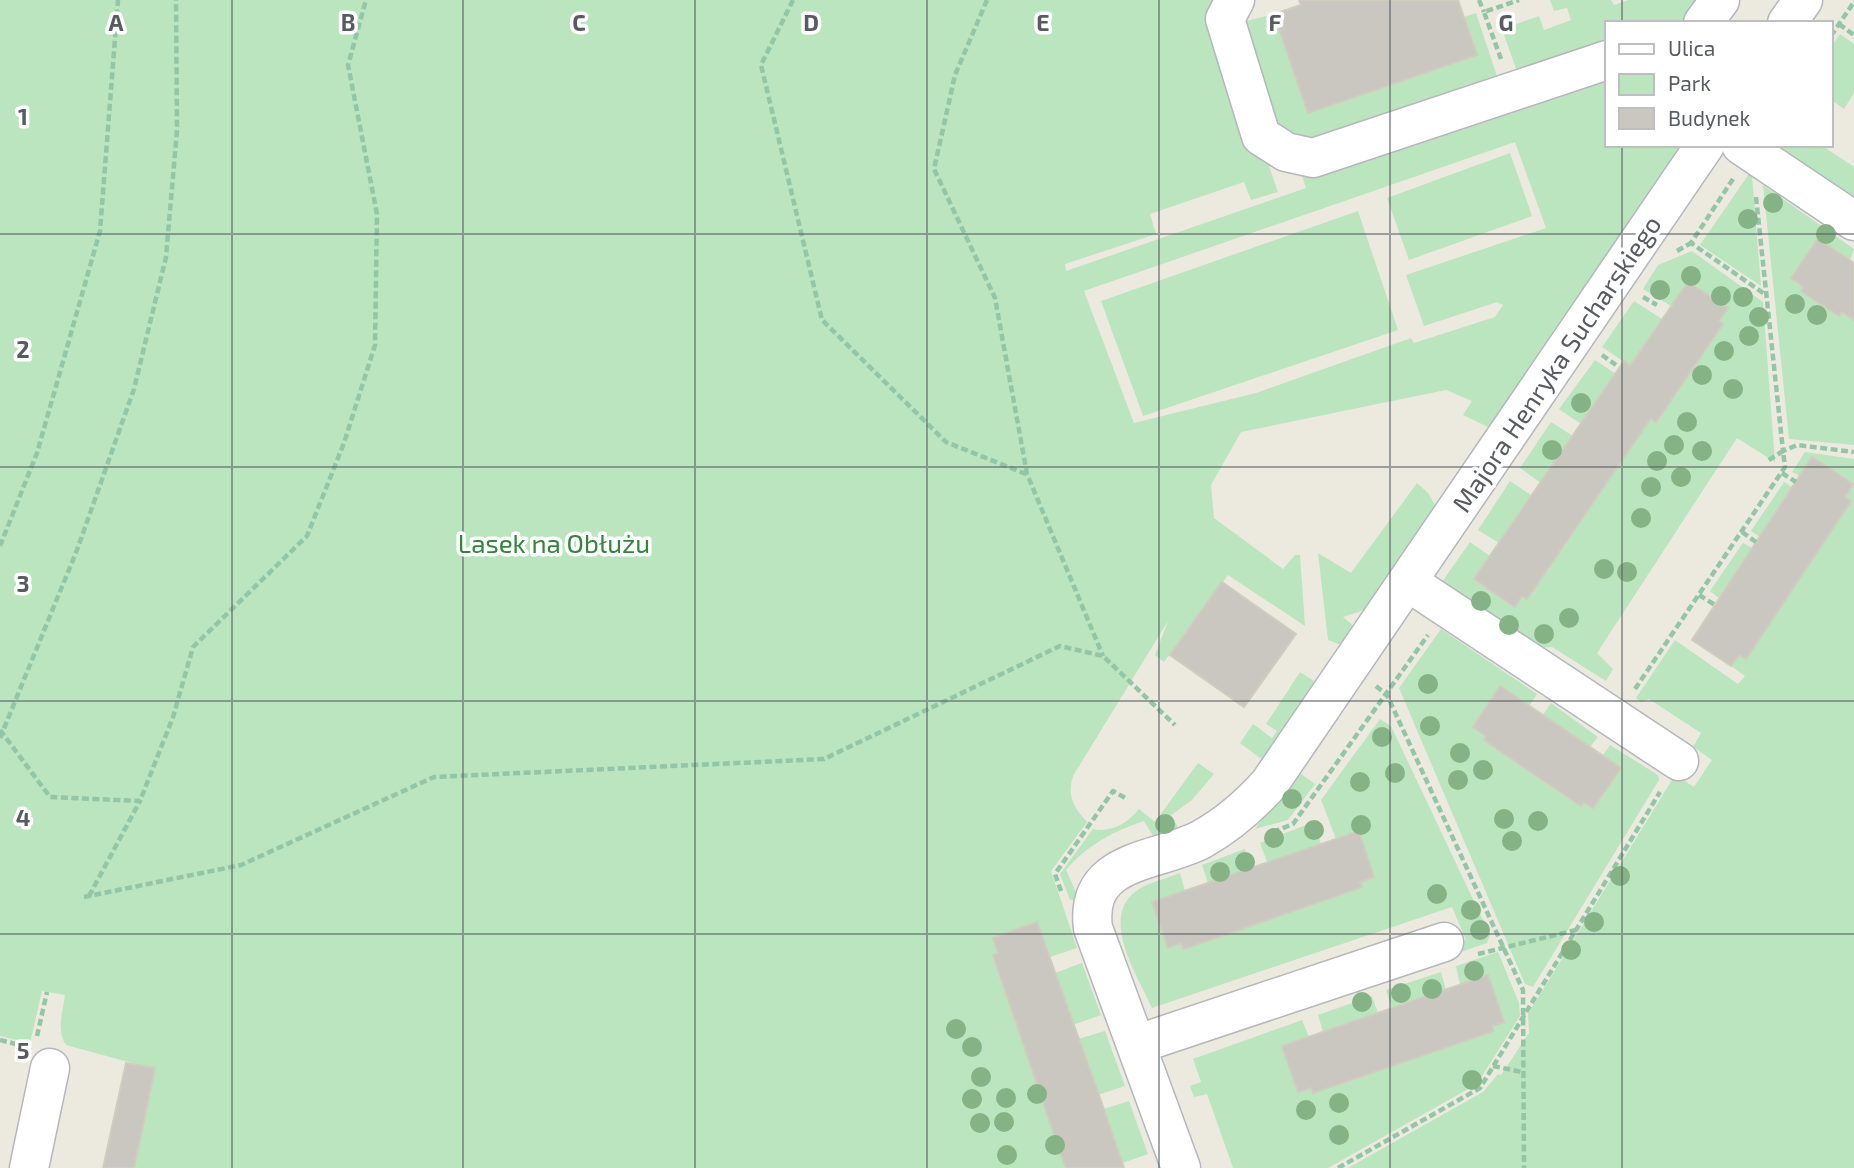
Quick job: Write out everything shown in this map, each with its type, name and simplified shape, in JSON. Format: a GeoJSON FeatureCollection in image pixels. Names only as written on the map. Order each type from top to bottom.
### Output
{"type":"FeatureCollection","features":[{"type":"Feature","properties":{"kind":"street"},"geometry":{"type":"LineString","coordinates":[[1235,0],[1225,19],[1261,136],[1286,152],[1313,158],[1605,61]]}},
{"type":"Feature","properties":{"kind":"street"},"geometry":{"type":"LineString","coordinates":[[1704,21],[1720,0]]}},
{"type":"Feature","properties":{"kind":"street"},"geometry":{"type":"LineString","coordinates":[[1788,21],[1803,0]]}},
{"type":"Feature","properties":{"kind":"street","name":"Majora Henryka Sucharskiego"},"geometry":{"type":"LineString","coordinates":[[1181,1168],[1138,1044],[1093,928],[1094,905],[1103,883],[1126,866],[1199,840],[1254,800],[1269,784],[1349,665],[1418,589],[1704,147]]}},
{"type":"Feature","properties":{"kind":"street"},"geometry":{"type":"LineString","coordinates":[[1746,149],[1854,221]]}},
{"type":"Feature","properties":{"kind":"street"},"geometry":{"type":"LineString","coordinates":[[1418,589],[1679,761]]}},
{"type":"Feature","properties":{"kind":"street"},"geometry":{"type":"LineString","coordinates":[[1138,1044],[1456,949]]}},
{"type":"Feature","properties":{"kind":"street"},"geometry":{"type":"LineString","coordinates":[[29,1168],[50,1068]]}},
{"type":"Feature","properties":{"kind":"path"},"geometry":{"type":"LineString","coordinates":[[0,546],[37,453],[100,231],[118,0]]}},
{"type":"Feature","properties":{"kind":"path"},"geometry":{"type":"LineString","coordinates":[[140,801],[50,797],[1,733],[77,550],[134,389],[166,257],[177,130],[176,0]]}},
{"type":"Feature","properties":{"kind":"path"},"geometry":{"type":"LineString","coordinates":[[366,0],[348,65],[377,214],[375,345],[344,443],[307,536],[193,647],[173,717],[140,801],[86,897],[241,865],[434,777],[824,759],[1060,646],[1103,656]]}},
{"type":"Feature","properties":{"kind":"path"},"geometry":{"type":"LineString","coordinates":[[793,0],[761,65],[822,320],[946,442],[1027,474]]}},
{"type":"Feature","properties":{"kind":"path"},"geometry":{"type":"LineString","coordinates":[[987,0],[954,75],[934,169],[995,298],[1027,474],[1103,656],[1175,725]]}},
{"type":"Feature","properties":{"kind":"path"},"geometry":{"type":"LineString","coordinates":[[1479,0],[1513,91]]}},
{"type":"Feature","properties":{"kind":"path"},"geometry":{"type":"LineString","coordinates":[[1484,12],[1518,0]]}},
{"type":"Feature","properties":{"kind":"path"},"geometry":{"type":"LineString","coordinates":[[1833,32],[1854,2]]}},
{"type":"Feature","properties":{"kind":"path"},"geometry":{"type":"LineString","coordinates":[[1839,24],[1854,35]]}},
{"type":"Feature","properties":{"kind":"path"},"geometry":{"type":"LineString","coordinates":[[1668,255],[1691,243],[1746,149]]}},
{"type":"Feature","properties":{"kind":"path"},"geometry":{"type":"LineString","coordinates":[[1614,719],[1786,467],[1746,149]]}},
{"type":"Feature","properties":{"kind":"path"},"geometry":{"type":"LineString","coordinates":[[1691,243],[1766,295]]}},
{"type":"Feature","properties":{"kind":"path"},"geometry":{"type":"LineString","coordinates":[[1766,461],[1797,445],[1854,452]]}},
{"type":"Feature","properties":{"kind":"path"},"geometry":{"type":"LineString","coordinates":[[1781,473],[1796,482]]}},
{"type":"Feature","properties":{"kind":"path"},"geometry":{"type":"LineString","coordinates":[[1742,532],[1756,542]]}},
{"type":"Feature","properties":{"kind":"path"},"geometry":{"type":"LineString","coordinates":[[1269,834],[1293,824],[1428,636],[1418,589]]}},
{"type":"Feature","properties":{"kind":"path"},"geometry":{"type":"LineString","coordinates":[[1699,595],[1715,605]]}},
{"type":"Feature","properties":{"kind":"path"},"geometry":{"type":"LineString","coordinates":[[1349,665],[1387,695],[1523,990],[1524,1168]]}},
{"type":"Feature","properties":{"kind":"path"},"geometry":{"type":"LineString","coordinates":[[1338,1168],[1479,1088],[1679,761]]}},
{"type":"Feature","properties":{"kind":"path"},"geometry":{"type":"LineString","coordinates":[[1456,949],[1502,946],[1576,930]]}},
{"type":"Feature","properties":{"kind":"path"},"geometry":{"type":"LineString","coordinates":[[39,1026],[47,992]]}},
{"type":"Feature","properties":{"kind":"path"},"geometry":{"type":"LineString","coordinates":[[1493,1066],[1522,1072]]}},
{"type":"Feature","properties":{"kind":"green space","name":"Lasek na Obłużu"},"geometry":{"type":"Polygon","coordinates":[[[0,0],[1223,0],[1280,160],[1269,166],[1278,192],[1251,200],[1244,182],[1150,214],[1156,234],[1065,264],[1066,271],[1306,188],[1298,164],[1605,70],[1605,147],[1686,147],[1492,429],[1463,415],[1472,401],[1446,390],[1241,432],[1211,485],[1214,518],[1283,569],[1295,555],[1300,555],[1305,626],[1228,575],[1164,662],[1155,655],[1168,621],[1073,776],[1072,801],[1087,822],[1051,871],[1077,948],[1050,957],[1037,922],[993,938],[998,953],[993,955],[1066,1168],[134,1168],[154,1069],[66,1045],[61,1033],[65,995],[42,991],[30,1043],[0,1036],[0,0]],[[1515,142],[1084,291],[1134,423],[1256,393],[1411,338],[1414,343],[1495,317],[1503,305],[1497,302],[1424,326],[1406,275],[1546,228],[1515,142]]]}},
{"type":"Feature","properties":{"kind":"green space"},"geometry":{"type":"Polygon","coordinates":[[[1550,0],[1611,0],[1614,5],[1628,0],[1711,0],[1691,21],[1605,21],[1605,52],[1520,80],[1502,29],[1539,16],[1544,30],[1571,20],[1567,8],[1554,11],[1550,0]]]}},
{"type":"Feature","properties":{"kind":"green space"},"geometry":{"type":"Polygon","coordinates":[[[1476,13],[1501,88],[1335,146],[1273,133],[1235,24],[1274,14],[1308,112],[1476,55],[1464,17],[1476,13]]]}},
{"type":"Feature","properties":{"kind":"green space"},"geometry":{"type":"Polygon","coordinates":[[[1840,34],[1854,44],[1854,93],[1844,109],[1833,101],[1833,44],[1840,34]]]}},
{"type":"Feature","properties":{"kind":"green space"},"geometry":{"type":"Polygon","coordinates":[[[1770,147],[1824,147],[1854,167],[1854,211],[1770,147]]]}},
{"type":"Feature","properties":{"kind":"green space"},"geometry":{"type":"Polygon","coordinates":[[[1510,153],[1532,216],[1409,260],[1387,198],[1510,153]]]}},
{"type":"Feature","properties":{"kind":"green space"},"geometry":{"type":"Polygon","coordinates":[[[1749,174],[1752,176],[1761,286],[1700,245],[1749,174]]]}},
{"type":"Feature","properties":{"kind":"green space"},"geometry":{"type":"Polygon","coordinates":[[[1763,185],[1854,249],[1850,260],[1818,239],[1792,278],[1804,287],[1802,291],[1839,316],[1842,312],[1854,320],[1854,445],[1789,439],[1763,185]]]}},
{"type":"Feature","properties":{"kind":"green space"},"geometry":{"type":"Polygon","coordinates":[[[1358,211],[1398,330],[1143,416],[1101,301],[1358,211]]]}},
{"type":"Feature","properties":{"kind":"green space"},"geometry":{"type":"Polygon","coordinates":[[[1692,251],[1763,302],[1775,462],[1737,438],[1597,653],[1613,669],[1606,681],[1552,647],[1524,649],[1437,589],[1470,542],[1490,556],[1474,580],[1514,607],[1522,596],[1527,599],[1591,506],[1605,480],[1608,481],[1640,429],[1643,431],[1651,418],[1657,421],[1723,324],[1719,321],[1728,308],[1688,282],[1671,306],[1643,289],[1658,265],[1692,251]]]}},
{"type":"Feature","properties":{"kind":"green space"},"geometry":{"type":"Polygon","coordinates":[[[1634,301],[1662,319],[1630,366],[1602,347],[1634,301]]]}},
{"type":"Feature","properties":{"kind":"green space"},"geometry":{"type":"Polygon","coordinates":[[[1595,360],[1622,378],[1581,424],[1559,409],[1595,360]]]}},
{"type":"Feature","properties":{"kind":"green space"},"geometry":{"type":"Polygon","coordinates":[[[1551,422],[1573,436],[1541,483],[1520,468],[1551,422]]]}},
{"type":"Feature","properties":{"kind":"green space"},"geometry":{"type":"Polygon","coordinates":[[[1805,452],[1854,459],[1854,1168],[1348,1168],[1483,1092],[1498,1074],[1501,1075],[1529,1033],[1528,1014],[1675,775],[1694,787],[1712,760],[1693,747],[1701,733],[1649,699],[1641,702],[1636,698],[1675,640],[1738,684],[1745,676],[1731,666],[1739,655],[1746,659],[1851,501],[1845,497],[1853,484],[1813,457],[1800,476],[1792,472],[1805,452]]]}},
{"type":"Feature","properties":{"kind":"green space"},"geometry":{"type":"Polygon","coordinates":[[[1510,481],[1531,495],[1499,543],[1478,530],[1510,481]]]}},
{"type":"Feature","properties":{"kind":"green space"},"geometry":{"type":"Polygon","coordinates":[[[1784,482],[1792,487],[1760,537],[1751,531],[1784,482]]]}},
{"type":"Feature","properties":{"kind":"green space"},"geometry":{"type":"Polygon","coordinates":[[[1417,483],[1428,493],[1438,510],[1367,609],[1343,617],[1357,629],[1344,646],[1328,640],[1318,553],[1351,573],[1417,483]]]}},
{"type":"Feature","properties":{"kind":"green space"},"geometry":{"type":"Polygon","coordinates":[[[1743,543],[1752,548],[1719,598],[1710,591],[1743,543]]]}},
{"type":"Feature","properties":{"kind":"green space"},"geometry":{"type":"Polygon","coordinates":[[[1441,629],[1537,694],[1529,706],[1473,727],[1486,736],[1484,740],[1520,765],[1546,777],[1544,782],[1580,806],[1583,802],[1593,808],[1621,768],[1603,755],[1610,745],[1658,775],[1659,780],[1533,987],[1525,984],[1399,688],[1441,629]]]}},
{"type":"Feature","properties":{"kind":"green space"},"geometry":{"type":"Polygon","coordinates":[[[1300,672],[1317,683],[1266,759],[1260,758],[1240,743],[1253,724],[1272,738],[1277,731],[1266,724],[1300,672]]]}},
{"type":"Feature","properties":{"kind":"green space"},"geometry":{"type":"Polygon","coordinates":[[[1551,703],[1598,737],[1590,747],[1543,715],[1551,703]]]}},
{"type":"Feature","properties":{"kind":"green space"},"geometry":{"type":"Polygon","coordinates":[[[1380,719],[1391,726],[1490,935],[1487,943],[1173,1052],[1166,1044],[1466,940],[1452,907],[1152,1008],[1131,963],[1121,930],[1121,914],[1127,901],[1139,889],[1159,880],[1180,873],[1185,891],[1153,902],[1184,949],[1362,887],[1360,882],[1374,876],[1359,832],[1336,839],[1321,800],[1380,719]]]}},
{"type":"Feature","properties":{"kind":"green space"},"geometry":{"type":"Polygon","coordinates":[[[1198,763],[1214,774],[1192,800],[1171,815],[1180,831],[1156,841],[1144,821],[1102,840],[1083,853],[1066,870],[1079,899],[1070,900],[1060,874],[1093,829],[1106,830],[1119,826],[1139,809],[1155,822],[1198,763]]]}},
{"type":"Feature","properties":{"kind":"green space"},"geometry":{"type":"Polygon","coordinates":[[[1297,771],[1315,784],[1288,820],[1255,829],[1297,771]]]}},
{"type":"Feature","properties":{"kind":"green space"},"geometry":{"type":"Polygon","coordinates":[[[1314,822],[1321,844],[1267,862],[1260,843],[1314,822]]]}},
{"type":"Feature","properties":{"kind":"green space"},"geometry":{"type":"Polygon","coordinates":[[[1245,849],[1251,868],[1208,883],[1202,865],[1245,849]]]}},
{"type":"Feature","properties":{"kind":"green space"},"geometry":{"type":"Polygon","coordinates":[[[1498,952],[1519,1003],[1520,1016],[1477,1084],[1328,1168],[1233,1168],[1207,1094],[1194,1097],[1190,1086],[1201,1082],[1193,1059],[1302,1020],[1309,1037],[1282,1047],[1298,1092],[1311,1088],[1314,1093],[1356,1079],[1354,1073],[1384,1069],[1494,1031],[1492,1026],[1504,1021],[1488,976],[1460,985],[1456,966],[1498,952]]]}},
{"type":"Feature","properties":{"kind":"green space"},"geometry":{"type":"Polygon","coordinates":[[[1082,963],[1101,1015],[1073,1025],[1055,973],[1082,963]]]}},
{"type":"Feature","properties":{"kind":"green space"},"geometry":{"type":"Polygon","coordinates":[[[1441,972],[1446,990],[1392,1009],[1386,990],[1441,972]]]}},
{"type":"Feature","properties":{"kind":"green space"},"geometry":{"type":"Polygon","coordinates":[[[1372,996],[1378,1013],[1323,1032],[1318,1015],[1372,996]]]}},
{"type":"Feature","properties":{"kind":"green space"},"geometry":{"type":"Polygon","coordinates":[[[1105,1031],[1125,1086],[1098,1095],[1078,1039],[1105,1031]]]}},
{"type":"Feature","properties":{"kind":"green space"},"geometry":{"type":"Polygon","coordinates":[[[1129,1101],[1148,1154],[1117,1165],[1104,1109],[1129,1101]]]}},
{"type":"Feature","properties":{"kind":"building"},"geometry":{"type":"Polygon","coordinates":[[[1299,0],[1458,0],[1477,55],[1308,113],[1274,14],[1301,5],[1299,0]]]}},
{"type":"Feature","properties":{"kind":"building"},"geometry":{"type":"Polygon","coordinates":[[[1818,239],[1854,263],[1854,320],[1842,312],[1839,316],[1801,291],[1804,287],[1791,278],[1818,239]]]}},
{"type":"Feature","properties":{"kind":"building"},"geometry":{"type":"Polygon","coordinates":[[[1688,282],[1728,308],[1719,321],[1723,324],[1656,422],[1651,418],[1527,599],[1522,596],[1515,607],[1474,579],[1624,361],[1630,366],[1688,282]]]}},
{"type":"Feature","properties":{"kind":"building"},"geometry":{"type":"Polygon","coordinates":[[[1812,457],[1853,484],[1845,497],[1851,501],[1746,659],[1739,655],[1731,666],[1692,640],[1812,457]]]}},
{"type":"Feature","properties":{"kind":"building"},"geometry":{"type":"Polygon","coordinates":[[[1222,582],[1296,634],[1244,707],[1170,655],[1222,582]]]}},
{"type":"Feature","properties":{"kind":"building"},"geometry":{"type":"Polygon","coordinates":[[[1500,686],[1621,768],[1593,808],[1583,802],[1581,806],[1484,740],[1486,736],[1473,727],[1500,686]]]}},
{"type":"Feature","properties":{"kind":"building"},"geometry":{"type":"Polygon","coordinates":[[[1359,831],[1374,877],[1360,882],[1362,887],[1184,949],[1181,943],[1168,948],[1152,902],[1359,831]]]}},
{"type":"Feature","properties":{"kind":"building"},"geometry":{"type":"Polygon","coordinates":[[[1037,922],[1124,1168],[1066,1168],[1058,1146],[993,955],[998,953],[993,938],[1037,922]]]}},
{"type":"Feature","properties":{"kind":"building"},"geometry":{"type":"Polygon","coordinates":[[[1488,975],[1504,1022],[1492,1026],[1494,1031],[1313,1093],[1311,1088],[1298,1092],[1282,1046],[1488,975]]]}},
{"type":"Feature","properties":{"kind":"building"},"geometry":{"type":"Polygon","coordinates":[[[126,1063],[155,1068],[134,1168],[103,1168],[126,1063]]]}}]}
